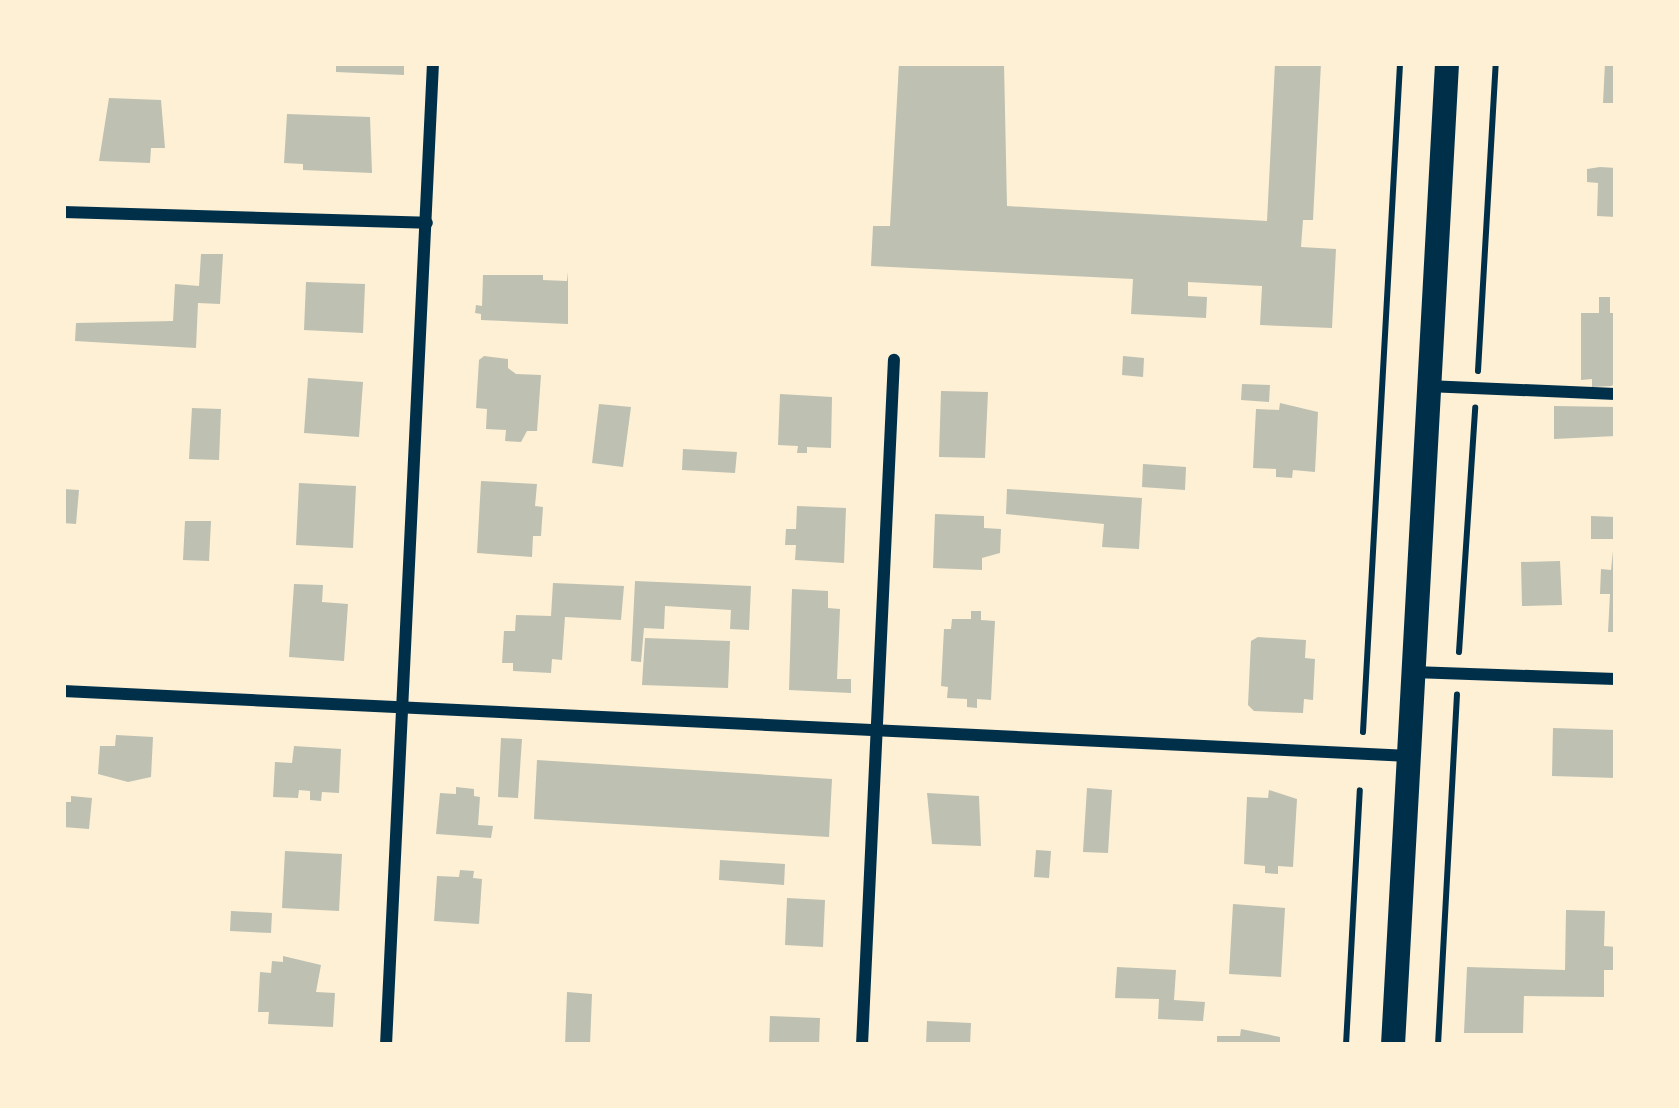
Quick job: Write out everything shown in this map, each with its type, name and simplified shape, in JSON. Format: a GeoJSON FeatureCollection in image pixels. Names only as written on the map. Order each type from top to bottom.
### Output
{"type":"FeatureCollection","features":[{"type":"Feature","properties":{"kind":"main road"},"geometry":{"type":"LineString","coordinates":[[1393,1045],[1448,68]]}},
{"type":"Feature","properties":{"kind":"street"},"geometry":{"type":"LineString","coordinates":[[386,1045],[434,63]]}},
{"type":"Feature","properties":{"kind":"street"},"geometry":{"type":"LineString","coordinates":[[63,212],[427,223]]}},
{"type":"Feature","properties":{"kind":"street"},"geometry":{"type":"LineString","coordinates":[[862,1045],[894,360]]}},
{"type":"Feature","properties":{"kind":"street"},"geometry":{"type":"LineString","coordinates":[[1427,386],[1616,394]]}},
{"type":"Feature","properties":{"kind":"street"},"geometry":{"type":"LineString","coordinates":[[1413,672],[1616,680]]}},
{"type":"Feature","properties":{"kind":"street"},"geometry":{"type":"LineString","coordinates":[[63,691],[1409,756]]}},
{"type":"Feature","properties":{"kind":"path"},"geometry":{"type":"LineString","coordinates":[[1363,732],[1400,63]]}},
{"type":"Feature","properties":{"kind":"path"},"geometry":{"type":"LineString","coordinates":[[1477,379],[1496,63]]}},
{"type":"Feature","properties":{"kind":"path"},"geometry":{"type":"LineString","coordinates":[[1389,272],[1412,273]]}},
{"type":"Feature","properties":{"kind":"path"},"geometry":{"type":"LineString","coordinates":[[1469,275],[1483,275]]}},
{"type":"Feature","properties":{"kind":"path"},"geometry":{"type":"LineString","coordinates":[[1459,653],[1476,400]]}},
{"type":"Feature","properties":{"kind":"path"},"geometry":{"type":"LineString","coordinates":[[1438,1045],[1457,697]]}},
{"type":"Feature","properties":{"kind":"path"},"geometry":{"type":"LineString","coordinates":[[1346,1045],[1360,790]]}},
{"type":"Feature","properties":{"kind":"building"},"geometry":{"type":"Polygon","coordinates":[[[336,63],[404,63],[404,75],[336,72],[336,63]]]}},
{"type":"Feature","properties":{"kind":"building"},"geometry":{"type":"Polygon","coordinates":[[[899,63],[1004,63],[1007,206],[1267,221],[1275,63],[1321,63],[1313,220],[1303,220],[1301,247],[1336,249],[1332,328],[1260,325],[1262,286],[1188,282],[1188,296],[1207,297],[1206,318],[1131,314],[1133,279],[871,266],[873,226],[890,226],[899,63]]]}},
{"type":"Feature","properties":{"kind":"building"},"geometry":{"type":"Polygon","coordinates":[[[1605,63],[1616,63],[1616,103],[1603,103],[1605,63]]]}},
{"type":"Feature","properties":{"kind":"building"},"geometry":{"type":"Polygon","coordinates":[[[109,98],[161,100],[165,148],[151,148],[150,163],[99,161],[109,98]]]}},
{"type":"Feature","properties":{"kind":"building"},"geometry":{"type":"Polygon","coordinates":[[[287,114],[370,117],[372,173],[303,170],[303,164],[284,163],[287,114]]]}},
{"type":"Feature","properties":{"kind":"building"},"geometry":{"type":"Polygon","coordinates":[[[1616,168],[1616,217],[1597,216],[1598,183],[1587,182],[1587,169],[1616,168]]]}},
{"type":"Feature","properties":{"kind":"building"},"geometry":{"type":"Polygon","coordinates":[[[201,254],[223,254],[220,304],[198,303],[196,348],[75,341],[76,323],[173,321],[175,284],[199,286],[201,254]]]}},
{"type":"Feature","properties":{"kind":"building"},"geometry":{"type":"Polygon","coordinates":[[[568,272],[568,324],[481,320],[481,314],[475,313],[476,305],[482,306],[483,275],[543,275],[543,280],[567,281],[568,272]]]}},
{"type":"Feature","properties":{"kind":"building"},"geometry":{"type":"Polygon","coordinates":[[[306,282],[365,284],[363,333],[304,330],[306,282]]]}},
{"type":"Feature","properties":{"kind":"building"},"geometry":{"type":"Polygon","coordinates":[[[1599,297],[1610,297],[1610,313],[1616,313],[1616,379],[1612,386],[1592,387],[1592,379],[1581,380],[1581,313],[1599,313],[1599,297]]]}},
{"type":"Feature","properties":{"kind":"building"},"geometry":{"type":"Polygon","coordinates":[[[484,356],[508,359],[508,368],[516,374],[541,375],[537,431],[527,431],[521,442],[505,441],[506,430],[486,429],[487,409],[476,408],[479,360],[484,356]]]}},
{"type":"Feature","properties":{"kind":"building"},"geometry":{"type":"Polygon","coordinates":[[[1123,356],[1144,358],[1143,377],[1122,375],[1123,356]]]}},
{"type":"Feature","properties":{"kind":"building"},"geometry":{"type":"Polygon","coordinates":[[[308,378],[363,382],[359,437],[304,433],[308,378]]]}},
{"type":"Feature","properties":{"kind":"building"},"geometry":{"type":"Polygon","coordinates":[[[1242,384],[1270,385],[1269,402],[1241,400],[1242,384]]]}},
{"type":"Feature","properties":{"kind":"building"},"geometry":{"type":"Polygon","coordinates":[[[941,391],[988,392],[985,458],[939,457],[941,391]]]}},
{"type":"Feature","properties":{"kind":"building"},"geometry":{"type":"Polygon","coordinates":[[[780,394],[832,397],[831,448],[807,447],[807,453],[797,453],[798,446],[778,445],[780,394]]]}},
{"type":"Feature","properties":{"kind":"building"},"geometry":{"type":"Polygon","coordinates":[[[1280,403],[1318,412],[1315,472],[1293,470],[1292,478],[1276,477],[1276,469],[1253,468],[1256,409],[1279,410],[1280,403]]]}},
{"type":"Feature","properties":{"kind":"building"},"geometry":{"type":"Polygon","coordinates":[[[599,404],[631,407],[623,467],[592,463],[599,404]]]}},
{"type":"Feature","properties":{"kind":"building"},"geometry":{"type":"Polygon","coordinates":[[[1554,406],[1616,407],[1616,436],[1554,439],[1554,406]]]}},
{"type":"Feature","properties":{"kind":"building"},"geometry":{"type":"Polygon","coordinates":[[[192,408],[221,409],[219,460],[189,459],[192,408]]]}},
{"type":"Feature","properties":{"kind":"building"},"geometry":{"type":"Polygon","coordinates":[[[683,449],[737,452],[735,473],[682,470],[683,449]]]}},
{"type":"Feature","properties":{"kind":"building"},"geometry":{"type":"Polygon","coordinates":[[[1143,464],[1186,467],[1185,490],[1142,487],[1143,464]]]}},
{"type":"Feature","properties":{"kind":"building"},"geometry":{"type":"Polygon","coordinates":[[[481,481],[537,484],[535,506],[543,507],[541,536],[533,536],[532,557],[477,553],[481,481]]]}},
{"type":"Feature","properties":{"kind":"building"},"geometry":{"type":"Polygon","coordinates":[[[299,483],[356,486],[353,548],[296,545],[299,483]]]}},
{"type":"Feature","properties":{"kind":"building"},"geometry":{"type":"Polygon","coordinates":[[[63,489],[79,490],[76,524],[63,523],[63,489]]]}},
{"type":"Feature","properties":{"kind":"building"},"geometry":{"type":"Polygon","coordinates":[[[1007,489],[1142,498],[1139,549],[1102,547],[1104,524],[1006,514],[1007,489]]]}},
{"type":"Feature","properties":{"kind":"building"},"geometry":{"type":"Polygon","coordinates":[[[797,506],[846,508],[844,563],[795,560],[796,545],[785,545],[786,529],[796,529],[797,506]]]}},
{"type":"Feature","properties":{"kind":"building"},"geometry":{"type":"Polygon","coordinates":[[[935,514],[984,516],[984,528],[1001,529],[1000,553],[982,558],[982,570],[933,568],[935,514]]]}},
{"type":"Feature","properties":{"kind":"building"},"geometry":{"type":"Polygon","coordinates":[[[1591,516],[1616,517],[1616,539],[1591,539],[1591,516]]]}},
{"type":"Feature","properties":{"kind":"building"},"geometry":{"type":"Polygon","coordinates":[[[185,521],[211,521],[209,561],[183,560],[185,521]]]}},
{"type":"Feature","properties":{"kind":"building"},"geometry":{"type":"Polygon","coordinates":[[[1613,551],[1616,632],[1608,632],[1610,594],[1600,594],[1601,569],[1611,570],[1613,551]]]}},
{"type":"Feature","properties":{"kind":"building"},"geometry":{"type":"Polygon","coordinates":[[[1560,561],[1562,605],[1522,606],[1521,562],[1560,561]]]}},
{"type":"Feature","properties":{"kind":"building"},"geometry":{"type":"Polygon","coordinates":[[[635,581],[751,586],[749,630],[730,629],[731,610],[665,606],[664,629],[644,628],[641,662],[631,661],[635,581]]]}},
{"type":"Feature","properties":{"kind":"building"},"geometry":{"type":"Polygon","coordinates":[[[553,583],[624,586],[621,620],[565,617],[562,660],[552,659],[551,673],[513,671],[513,663],[502,663],[504,631],[515,631],[516,615],[551,616],[553,583]]]}},
{"type":"Feature","properties":{"kind":"building"},"geometry":{"type":"Polygon","coordinates":[[[294,584],[323,585],[322,602],[348,604],[344,661],[289,657],[294,584]]]}},
{"type":"Feature","properties":{"kind":"building"},"geometry":{"type":"Polygon","coordinates":[[[792,589],[828,591],[828,608],[840,609],[837,679],[851,679],[851,693],[789,690],[792,589]]]}},
{"type":"Feature","properties":{"kind":"building"},"geometry":{"type":"Polygon","coordinates":[[[971,611],[981,611],[981,620],[995,621],[991,700],[977,699],[977,708],[967,707],[967,699],[947,698],[948,687],[941,686],[944,629],[951,629],[952,619],[971,619],[971,611]]]}},
{"type":"Feature","properties":{"kind":"building"},"geometry":{"type":"Polygon","coordinates":[[[1258,637],[1306,640],[1305,658],[1315,659],[1313,700],[1304,699],[1303,713],[1254,711],[1248,705],[1251,641],[1258,637]]]}},
{"type":"Feature","properties":{"kind":"building"},"geometry":{"type":"Polygon","coordinates":[[[645,638],[730,641],[728,688],[642,685],[645,638]]]}},
{"type":"Feature","properties":{"kind":"building"},"geometry":{"type":"Polygon","coordinates":[[[1553,728],[1616,730],[1616,778],[1552,776],[1553,728]]]}},
{"type":"Feature","properties":{"kind":"building"},"geometry":{"type":"Polygon","coordinates":[[[116,735],[153,737],[151,777],[128,782],[98,774],[100,746],[115,746],[116,735]]]}},
{"type":"Feature","properties":{"kind":"building"},"geometry":{"type":"Polygon","coordinates":[[[501,738],[522,739],[518,798],[498,797],[501,738]]]}},
{"type":"Feature","properties":{"kind":"building"},"geometry":{"type":"Polygon","coordinates":[[[294,746],[341,749],[339,793],[322,792],[321,801],[310,800],[310,791],[299,790],[298,798],[273,797],[275,762],[292,763],[294,746]]]}},
{"type":"Feature","properties":{"kind":"building"},"geometry":{"type":"Polygon","coordinates":[[[537,760],[832,779],[829,837],[534,819],[537,760]]]}},
{"type":"Feature","properties":{"kind":"building"},"geometry":{"type":"Polygon","coordinates":[[[456,787],[474,789],[474,796],[480,797],[478,825],[493,826],[491,838],[436,834],[440,793],[456,794],[456,787]]]}},
{"type":"Feature","properties":{"kind":"building"},"geometry":{"type":"Polygon","coordinates":[[[1087,788],[1112,790],[1108,853],[1083,852],[1087,788]]]}},
{"type":"Feature","properties":{"kind":"building"},"geometry":{"type":"Polygon","coordinates":[[[1269,790],[1297,799],[1293,867],[1278,866],[1278,874],[1265,873],[1265,866],[1244,864],[1247,797],[1268,798],[1269,790]]]}},
{"type":"Feature","properties":{"kind":"building"},"geometry":{"type":"Polygon","coordinates":[[[927,793],[979,796],[981,846],[932,844],[927,793]]]}},
{"type":"Feature","properties":{"kind":"building"},"geometry":{"type":"Polygon","coordinates":[[[71,796],[92,798],[89,829],[63,827],[63,802],[71,802],[71,796]]]}},
{"type":"Feature","properties":{"kind":"building"},"geometry":{"type":"Polygon","coordinates":[[[1036,850],[1051,851],[1049,878],[1034,877],[1036,850]]]}},
{"type":"Feature","properties":{"kind":"building"},"geometry":{"type":"Polygon","coordinates":[[[285,851],[342,854],[339,911],[282,908],[285,851]]]}},
{"type":"Feature","properties":{"kind":"building"},"geometry":{"type":"Polygon","coordinates":[[[720,860],[785,864],[784,885],[719,880],[720,860]]]}},
{"type":"Feature","properties":{"kind":"building"},"geometry":{"type":"Polygon","coordinates":[[[460,870],[474,871],[473,878],[482,879],[479,924],[434,921],[437,876],[459,877],[460,870]]]}},
{"type":"Feature","properties":{"kind":"building"},"geometry":{"type":"Polygon","coordinates":[[[787,898],[825,900],[823,947],[785,945],[787,898]]]}},
{"type":"Feature","properties":{"kind":"building"},"geometry":{"type":"Polygon","coordinates":[[[1233,904],[1285,908],[1281,977],[1229,974],[1233,904]]]}},
{"type":"Feature","properties":{"kind":"building"},"geometry":{"type":"Polygon","coordinates":[[[1566,910],[1605,911],[1604,946],[1616,947],[1616,970],[1604,970],[1604,997],[1524,996],[1523,1033],[1464,1033],[1467,967],[1565,970],[1566,910]]]}},
{"type":"Feature","properties":{"kind":"building"},"geometry":{"type":"Polygon","coordinates":[[[231,911],[272,913],[271,933],[230,931],[231,911]]]}},
{"type":"Feature","properties":{"kind":"building"},"geometry":{"type":"Polygon","coordinates":[[[283,956],[321,965],[316,992],[335,993],[333,1027],[268,1024],[269,1012],[258,1012],[260,972],[271,973],[272,961],[283,962],[283,956]]]}},
{"type":"Feature","properties":{"kind":"building"},"geometry":{"type":"Polygon","coordinates":[[[1117,967],[1176,970],[1174,1000],[1205,1002],[1203,1021],[1158,1019],[1159,999],[1115,998],[1117,967]]]}},
{"type":"Feature","properties":{"kind":"building"},"geometry":{"type":"Polygon","coordinates":[[[567,992],[592,994],[590,1045],[565,1045],[567,992]]]}},
{"type":"Feature","properties":{"kind":"building"},"geometry":{"type":"Polygon","coordinates":[[[770,1016],[820,1018],[819,1045],[769,1045],[770,1016]]]}},
{"type":"Feature","properties":{"kind":"building"},"geometry":{"type":"Polygon","coordinates":[[[927,1021],[971,1023],[970,1045],[926,1045],[927,1021]]]}},
{"type":"Feature","properties":{"kind":"building"},"geometry":{"type":"Polygon","coordinates":[[[1241,1029],[1280,1037],[1280,1045],[1217,1045],[1217,1036],[1240,1036],[1241,1029]]]}}]}
